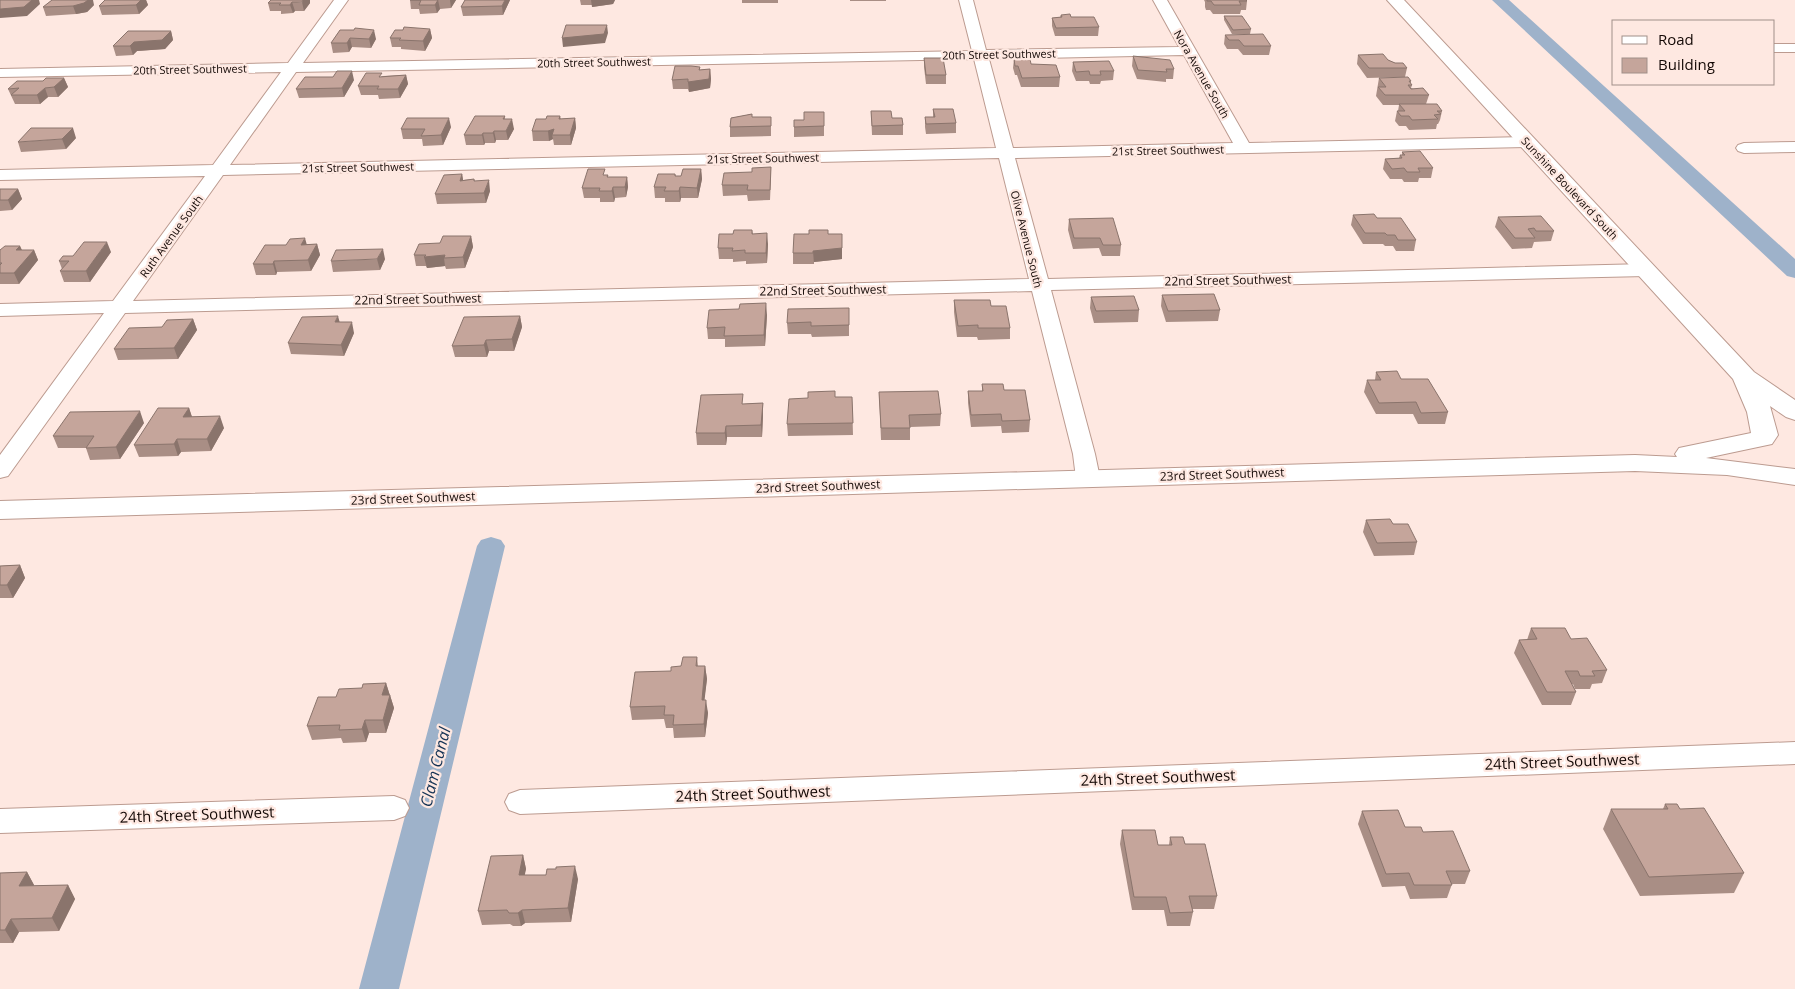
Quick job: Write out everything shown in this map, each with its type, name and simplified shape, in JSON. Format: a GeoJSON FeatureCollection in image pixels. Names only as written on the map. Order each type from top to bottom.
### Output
{"type":"FeatureCollection","features":[{"type":"Feature","properties":{"kind":"street","name":"Ruth Avenue South"},"geometry":{"type":"LineString","coordinates":[[0,471],[341,0]]}},
{"type":"Feature","properties":{"kind":"street","name":"Olive Avenue South"},"geometry":{"type":"LineString","coordinates":[[966,0],[1038,284],[1084,454],[1088,478]]}},
{"type":"Feature","properties":{"kind":"street","name":"Nora Avenue South"},"geometry":{"type":"LineString","coordinates":[[1160,0],[1244,148]]}},
{"type":"Feature","properties":{"kind":"street","name":"Sunshine Boulevard South"},"geometry":{"type":"LineString","coordinates":[[1395,0],[1744,376],[1795,412]]}},
{"type":"Feature","properties":{"kind":"street"},"geometry":{"type":"LineString","coordinates":[[1775,48],[1795,48]]}},
{"type":"Feature","properties":{"kind":"street","name":"20th Street Southwest"},"geometry":{"type":"LineString","coordinates":[[0,73],[1189,51]]}},
{"type":"Feature","properties":{"kind":"street","name":"21st Street Southwest"},"geometry":{"type":"LineString","coordinates":[[0,175],[1527,142]]}},
{"type":"Feature","properties":{"kind":"street"},"geometry":{"type":"LineString","coordinates":[[1744,148],[1795,147]]}},
{"type":"Feature","properties":{"kind":"street","name":"22nd Street Southwest"},"geometry":{"type":"LineString","coordinates":[[0,310],[1646,270]]}},
{"type":"Feature","properties":{"kind":"street","name":"Sunshine Boulevard South"},"geometry":{"type":"LineString","coordinates":[[1744,376],[1760,412],[1764,436],[1762,445],[1765,454],[1778,466],[1795,477]]}},
{"type":"Feature","properties":{"kind":"street","name":"23rd Street Southwest"},"geometry":{"type":"LineString","coordinates":[[1635,462],[1717,449],[1764,436],[1772,430],[1795,426]]}},
{"type":"Feature","properties":{"kind":"street","name":"23rd Street Southwest"},"geometry":{"type":"LineString","coordinates":[[0,510],[1635,462],[1727,467],[1795,477]]}},
{"type":"Feature","properties":{"kind":"street","name":"24th Street Southwest"},"geometry":{"type":"LineString","coordinates":[[520,802],[1795,752]]}},
{"type":"Feature","properties":{"kind":"street","name":"24th Street Southwest"},"geometry":{"type":"LineString","coordinates":[[0,820],[394,808]]}},
{"type":"Feature","properties":{"kind":"building"},"geometry":{"type":"Polygon","coordinates":[[[0,0],[32,0],[24,7],[0,9],[0,0]]]}},
{"type":"Feature","properties":{"kind":"building"},"geometry":{"type":"Polygon","coordinates":[[[52,0],[88,0],[73,6],[43,7],[52,0]]]}},
{"type":"Feature","properties":{"kind":"building"},"geometry":{"type":"Polygon","coordinates":[[[105,0],[141,0],[136,5],[99,6],[105,0]]]}},
{"type":"Feature","properties":{"kind":"building"},"geometry":{"type":"Polygon","coordinates":[[[271,0],[303,0],[302,2],[292,2],[290,5],[279,5],[281,3],[268,3],[271,0]]]}},
{"type":"Feature","properties":{"kind":"building"},"geometry":{"type":"Polygon","coordinates":[[[421,0],[438,0],[435,5],[419,5],[421,0]]]}},
{"type":"Feature","properties":{"kind":"building"},"geometry":{"type":"Polygon","coordinates":[[[465,0],[505,0],[502,6],[461,7],[465,0]]]}},
{"type":"Feature","properties":{"kind":"building"},"geometry":{"type":"Polygon","coordinates":[[[1207,0],[1247,1],[1239,1],[1241,5],[1214,5],[1211,1],[1207,0]]]}},
{"type":"Feature","properties":{"kind":"building"},"geometry":{"type":"Polygon","coordinates":[[[1070,14],[1071,17],[1094,17],[1099,27],[1056,28],[1052,18],[1070,14]]]}},
{"type":"Feature","properties":{"kind":"building"},"geometry":{"type":"Polygon","coordinates":[[[1224,16],[1242,16],[1251,29],[1233,30],[1224,16]]]}},
{"type":"Feature","properties":{"kind":"building"},"geometry":{"type":"Polygon","coordinates":[[[566,25],[607,25],[604,34],[562,38],[566,25]]]}},
{"type":"Feature","properties":{"kind":"building"},"geometry":{"type":"Polygon","coordinates":[[[404,27],[430,29],[423,41],[390,38],[395,30],[403,30],[404,27]]]}},
{"type":"Feature","properties":{"kind":"building"},"geometry":{"type":"Polygon","coordinates":[[[355,28],[374,30],[369,39],[350,38],[347,43],[331,43],[340,30],[354,30],[355,28]]]}},
{"type":"Feature","properties":{"kind":"building"},"geometry":{"type":"Polygon","coordinates":[[[128,31],[171,31],[162,40],[134,42],[130,46],[113,46],[128,31]]]}},
{"type":"Feature","properties":{"kind":"building"},"geometry":{"type":"Polygon","coordinates":[[[1263,34],[1271,46],[1244,46],[1239,40],[1229,40],[1225,35],[1263,34]]]}},
{"type":"Feature","properties":{"kind":"building"},"geometry":{"type":"Polygon","coordinates":[[[1383,54],[1388,60],[1395,63],[1403,63],[1407,68],[1369,68],[1358,55],[1383,54]]]}},
{"type":"Feature","properties":{"kind":"building"},"geometry":{"type":"Polygon","coordinates":[[[1133,56],[1170,60],[1174,69],[1166,69],[1167,72],[1138,70],[1133,56]]]}},
{"type":"Feature","properties":{"kind":"building"},"geometry":{"type":"Polygon","coordinates":[[[924,58],[943,58],[946,75],[926,75],[924,58]]]}},
{"type":"Feature","properties":{"kind":"building"},"geometry":{"type":"Polygon","coordinates":[[[1014,59],[1030,59],[1031,64],[1056,65],[1060,77],[1022,78],[1018,66],[1015,66],[1014,59]]]}},
{"type":"Feature","properties":{"kind":"building"},"geometry":{"type":"Polygon","coordinates":[[[1109,61],[1114,71],[1100,71],[1101,75],[1090,75],[1089,71],[1076,72],[1073,62],[1109,61]]]}},
{"type":"Feature","properties":{"kind":"building"},"geometry":{"type":"Polygon","coordinates":[[[675,66],[700,67],[699,70],[710,69],[709,79],[688,82],[688,79],[672,80],[675,66]]]}},
{"type":"Feature","properties":{"kind":"building"},"geometry":{"type":"Polygon","coordinates":[[[337,71],[352,71],[342,88],[296,89],[305,77],[333,77],[337,71]]]}},
{"type":"Feature","properties":{"kind":"building"},"geometry":{"type":"Polygon","coordinates":[[[366,73],[382,73],[379,77],[406,75],[398,89],[377,89],[379,86],[358,86],[366,73]]]}},
{"type":"Feature","properties":{"kind":"building"},"geometry":{"type":"Polygon","coordinates":[[[1408,77],[1412,85],[1408,85],[1411,89],[1423,88],[1429,95],[1385,95],[1378,87],[1386,87],[1379,78],[1408,77]]]}},
{"type":"Feature","properties":{"kind":"building"},"geometry":{"type":"Polygon","coordinates":[[[46,78],[64,78],[54,87],[45,88],[37,95],[11,95],[19,88],[8,89],[17,81],[43,81],[46,78]]]}},
{"type":"Feature","properties":{"kind":"building"},"geometry":{"type":"Polygon","coordinates":[[[1399,104],[1437,104],[1442,111],[1437,111],[1441,114],[1434,115],[1438,119],[1412,120],[1409,116],[1401,116],[1397,111],[1405,111],[1399,104]]]}},
{"type":"Feature","properties":{"kind":"building"},"geometry":{"type":"Polygon","coordinates":[[[933,109],[953,109],[956,123],[926,124],[925,117],[935,117],[933,109]]]}},
{"type":"Feature","properties":{"kind":"building"},"geometry":{"type":"Polygon","coordinates":[[[871,111],[891,111],[892,118],[902,118],[903,125],[872,126],[871,111]]]}},
{"type":"Feature","properties":{"kind":"building"},"geometry":{"type":"Polygon","coordinates":[[[804,112],[824,112],[824,126],[794,127],[794,120],[804,120],[804,112]]]}},
{"type":"Feature","properties":{"kind":"building"},"geometry":{"type":"Polygon","coordinates":[[[752,114],[752,117],[771,117],[771,126],[730,127],[731,118],[752,114]]]}},
{"type":"Feature","properties":{"kind":"building"},"geometry":{"type":"Polygon","coordinates":[[[475,116],[505,116],[503,119],[512,119],[506,131],[494,131],[493,133],[483,133],[482,135],[464,135],[475,116]]]}},
{"type":"Feature","properties":{"kind":"building"},"geometry":{"type":"Polygon","coordinates":[[[547,116],[560,116],[559,119],[575,118],[570,135],[552,135],[554,129],[532,131],[536,119],[546,119],[547,116]]]}},
{"type":"Feature","properties":{"kind":"building"},"geometry":{"type":"Polygon","coordinates":[[[407,118],[449,118],[441,135],[421,136],[425,129],[401,129],[407,118]]]}},
{"type":"Feature","properties":{"kind":"building"},"geometry":{"type":"Polygon","coordinates":[[[31,128],[73,128],[62,139],[18,142],[31,128]]]}},
{"type":"Feature","properties":{"kind":"building"},"geometry":{"type":"Polygon","coordinates":[[[1420,151],[1433,168],[1418,168],[1420,172],[1407,172],[1404,168],[1392,169],[1385,159],[1402,158],[1400,155],[1405,155],[1402,152],[1420,151]]]}},
{"type":"Feature","properties":{"kind":"building"},"geometry":{"type":"Polygon","coordinates":[[[771,167],[770,190],[747,190],[748,185],[722,185],[724,173],[752,172],[752,168],[771,167]]]}},
{"type":"Feature","properties":{"kind":"building"},"geometry":{"type":"Polygon","coordinates":[[[588,169],[605,169],[603,175],[608,175],[607,177],[627,177],[625,187],[613,187],[612,191],[599,191],[600,188],[582,188],[588,169]]]}},
{"type":"Feature","properties":{"kind":"building"},"geometry":{"type":"Polygon","coordinates":[[[683,169],[701,169],[697,188],[680,187],[679,191],[664,191],[666,187],[654,187],[658,174],[681,176],[683,169]]]}},
{"type":"Feature","properties":{"kind":"building"},"geometry":{"type":"Polygon","coordinates":[[[462,174],[460,181],[474,179],[474,181],[489,180],[484,193],[435,194],[444,175],[462,174]]]}},
{"type":"Feature","properties":{"kind":"building"},"geometry":{"type":"Polygon","coordinates":[[[0,189],[18,189],[8,200],[0,200],[0,189]]]}},
{"type":"Feature","properties":{"kind":"building"},"geometry":{"type":"Polygon","coordinates":[[[1374,214],[1377,218],[1401,218],[1416,240],[1398,240],[1395,235],[1387,235],[1385,233],[1365,233],[1353,215],[1374,214]]]}},
{"type":"Feature","properties":{"kind":"building"},"geometry":{"type":"Polygon","coordinates":[[[1541,216],[1554,231],[1528,229],[1535,238],[1515,238],[1498,217],[1541,216]]]}},
{"type":"Feature","properties":{"kind":"building"},"geometry":{"type":"Polygon","coordinates":[[[1113,218],[1121,245],[1103,245],[1100,238],[1074,238],[1069,219],[1113,218]]]}},
{"type":"Feature","properties":{"kind":"building"},"geometry":{"type":"Polygon","coordinates":[[[734,230],[752,230],[752,234],[767,233],[766,253],[745,253],[745,250],[732,251],[733,248],[718,248],[719,234],[733,234],[734,230]]]}},
{"type":"Feature","properties":{"kind":"building"},"geometry":{"type":"Polygon","coordinates":[[[809,230],[828,230],[828,234],[842,234],[842,248],[813,251],[813,253],[793,253],[794,234],[809,234],[809,230]]]}},
{"type":"Feature","properties":{"kind":"building"},"geometry":{"type":"Polygon","coordinates":[[[443,236],[471,236],[463,257],[444,258],[445,255],[424,257],[426,255],[414,255],[419,244],[440,243],[443,236]]]}},
{"type":"Feature","properties":{"kind":"building"},"geometry":{"type":"Polygon","coordinates":[[[305,238],[301,245],[317,244],[308,260],[253,264],[265,245],[286,245],[290,239],[305,238]]]}},
{"type":"Feature","properties":{"kind":"building"},"geometry":{"type":"Polygon","coordinates":[[[84,242],[107,242],[86,271],[60,271],[69,261],[59,261],[63,256],[73,256],[84,242]]]}},
{"type":"Feature","properties":{"kind":"building"},"geometry":{"type":"Polygon","coordinates":[[[5,246],[20,246],[16,250],[34,250],[14,273],[0,273],[0,265],[2,263],[0,263],[0,250],[5,246]]]}},
{"type":"Feature","properties":{"kind":"building"},"geometry":{"type":"Polygon","coordinates":[[[383,249],[377,259],[331,261],[336,250],[383,249]]]}},
{"type":"Feature","properties":{"kind":"building"},"geometry":{"type":"Polygon","coordinates":[[[1214,294],[1220,310],[1168,311],[1162,295],[1214,294]]]}},
{"type":"Feature","properties":{"kind":"building"},"geometry":{"type":"Polygon","coordinates":[[[1134,296],[1139,310],[1096,311],[1091,297],[1134,296]]]}},
{"type":"Feature","properties":{"kind":"building"},"geometry":{"type":"Polygon","coordinates":[[[954,300],[990,300],[991,306],[1006,306],[1010,328],[978,328],[978,325],[958,326],[954,300]]]}},
{"type":"Feature","properties":{"kind":"building"},"geometry":{"type":"Polygon","coordinates":[[[766,303],[764,335],[724,336],[725,327],[707,328],[709,310],[739,309],[740,304],[766,303]]]}},
{"type":"Feature","properties":{"kind":"building"},"geometry":{"type":"Polygon","coordinates":[[[849,308],[849,325],[811,326],[811,322],[787,323],[788,309],[849,308]]]}},
{"type":"Feature","properties":{"kind":"building"},"geometry":{"type":"Polygon","coordinates":[[[338,316],[335,322],[352,322],[341,345],[288,343],[302,317],[338,316]]]}},
{"type":"Feature","properties":{"kind":"building"},"geometry":{"type":"Polygon","coordinates":[[[520,316],[512,339],[486,340],[484,345],[452,346],[464,317],[520,316]]]}},
{"type":"Feature","properties":{"kind":"building"},"geometry":{"type":"Polygon","coordinates":[[[193,319],[174,348],[114,349],[129,328],[162,327],[167,320],[193,319]]]}},
{"type":"Feature","properties":{"kind":"building"},"geometry":{"type":"Polygon","coordinates":[[[1397,371],[1401,379],[1428,379],[1448,412],[1421,413],[1416,402],[1379,403],[1367,380],[1381,380],[1376,372],[1397,371]]]}},
{"type":"Feature","properties":{"kind":"building"},"geometry":{"type":"Polygon","coordinates":[[[982,384],[1003,384],[1004,390],[1025,390],[1030,420],[1002,421],[1001,414],[971,415],[968,391],[983,391],[982,384]]]}},
{"type":"Feature","properties":{"kind":"building"},"geometry":{"type":"Polygon","coordinates":[[[835,391],[835,397],[852,397],[853,423],[787,424],[789,399],[808,398],[808,392],[835,391]]]}},
{"type":"Feature","properties":{"kind":"building"},"geometry":{"type":"Polygon","coordinates":[[[938,391],[941,414],[909,415],[910,428],[881,428],[879,392],[938,391]]]}},
{"type":"Feature","properties":{"kind":"building"},"geometry":{"type":"Polygon","coordinates":[[[743,394],[742,404],[763,403],[761,425],[726,426],[725,433],[696,433],[701,395],[743,394]]]}},
{"type":"Feature","properties":{"kind":"building"},"geometry":{"type":"Polygon","coordinates":[[[158,408],[189,408],[183,417],[220,416],[207,439],[177,439],[174,444],[134,445],[158,408]]]}},
{"type":"Feature","properties":{"kind":"building"},"geometry":{"type":"Polygon","coordinates":[[[140,411],[116,447],[86,448],[94,436],[53,436],[70,412],[140,411]]]}},
{"type":"Feature","properties":{"kind":"building"},"geometry":{"type":"Polygon","coordinates":[[[1390,519],[1393,524],[1408,524],[1417,542],[1377,543],[1366,520],[1390,519]]]}},
{"type":"Feature","properties":{"kind":"building"},"geometry":{"type":"Polygon","coordinates":[[[20,565],[7,585],[0,585],[0,566],[20,565]]]}},
{"type":"Feature","properties":{"kind":"building"},"geometry":{"type":"Polygon","coordinates":[[[1531,628],[1565,628],[1571,639],[1587,638],[1607,670],[1592,671],[1595,676],[1580,676],[1578,671],[1565,671],[1576,692],[1547,692],[1519,640],[1537,639],[1531,628]]]}},
{"type":"Feature","properties":{"kind":"building"},"geometry":{"type":"Polygon","coordinates":[[[683,657],[697,657],[696,666],[705,666],[702,700],[706,700],[704,724],[673,725],[674,715],[664,715],[665,706],[630,707],[635,672],[671,671],[671,667],[681,666],[683,657]]]}},
{"type":"Feature","properties":{"kind":"building"},"geometry":{"type":"Polygon","coordinates":[[[386,683],[382,695],[390,695],[383,720],[365,720],[362,729],[339,730],[340,725],[307,726],[318,697],[336,697],[339,689],[362,688],[363,684],[386,683]]]}},
{"type":"Feature","properties":{"kind":"building"},"geometry":{"type":"Polygon","coordinates":[[[1665,804],[1677,804],[1680,809],[1704,808],[1744,873],[1649,877],[1611,809],[1668,809],[1665,804]]]}},
{"type":"Feature","properties":{"kind":"building"},"geometry":{"type":"Polygon","coordinates":[[[1398,810],[1405,827],[1421,827],[1423,832],[1453,831],[1470,871],[1446,871],[1452,885],[1414,885],[1409,873],[1386,874],[1362,811],[1398,810]]]}},
{"type":"Feature","properties":{"kind":"building"},"geometry":{"type":"Polygon","coordinates":[[[1122,830],[1155,830],[1158,845],[1172,845],[1170,837],[1183,837],[1185,844],[1205,844],[1217,896],[1189,896],[1193,912],[1170,913],[1166,897],[1134,897],[1122,830]]]}},
{"type":"Feature","properties":{"kind":"building"},"geometry":{"type":"Polygon","coordinates":[[[523,855],[519,875],[546,875],[547,869],[575,866],[568,908],[522,910],[518,913],[509,913],[507,910],[478,911],[491,856],[523,855]]]}},
{"type":"Feature","properties":{"kind":"building"},"geometry":{"type":"Polygon","coordinates":[[[27,872],[19,886],[68,885],[52,918],[11,919],[5,930],[0,930],[0,873],[27,872]]]}},
{"type":"Feature","properties":{"kind":"waterway"},"geometry":{"type":"LineString","coordinates":[[1500,0],[1795,271]]}},
{"type":"Feature","properties":{"kind":"waterway","name":"Clam Canal"},"geometry":{"type":"LineString","coordinates":[[379,989],[491,546]]}}]}
